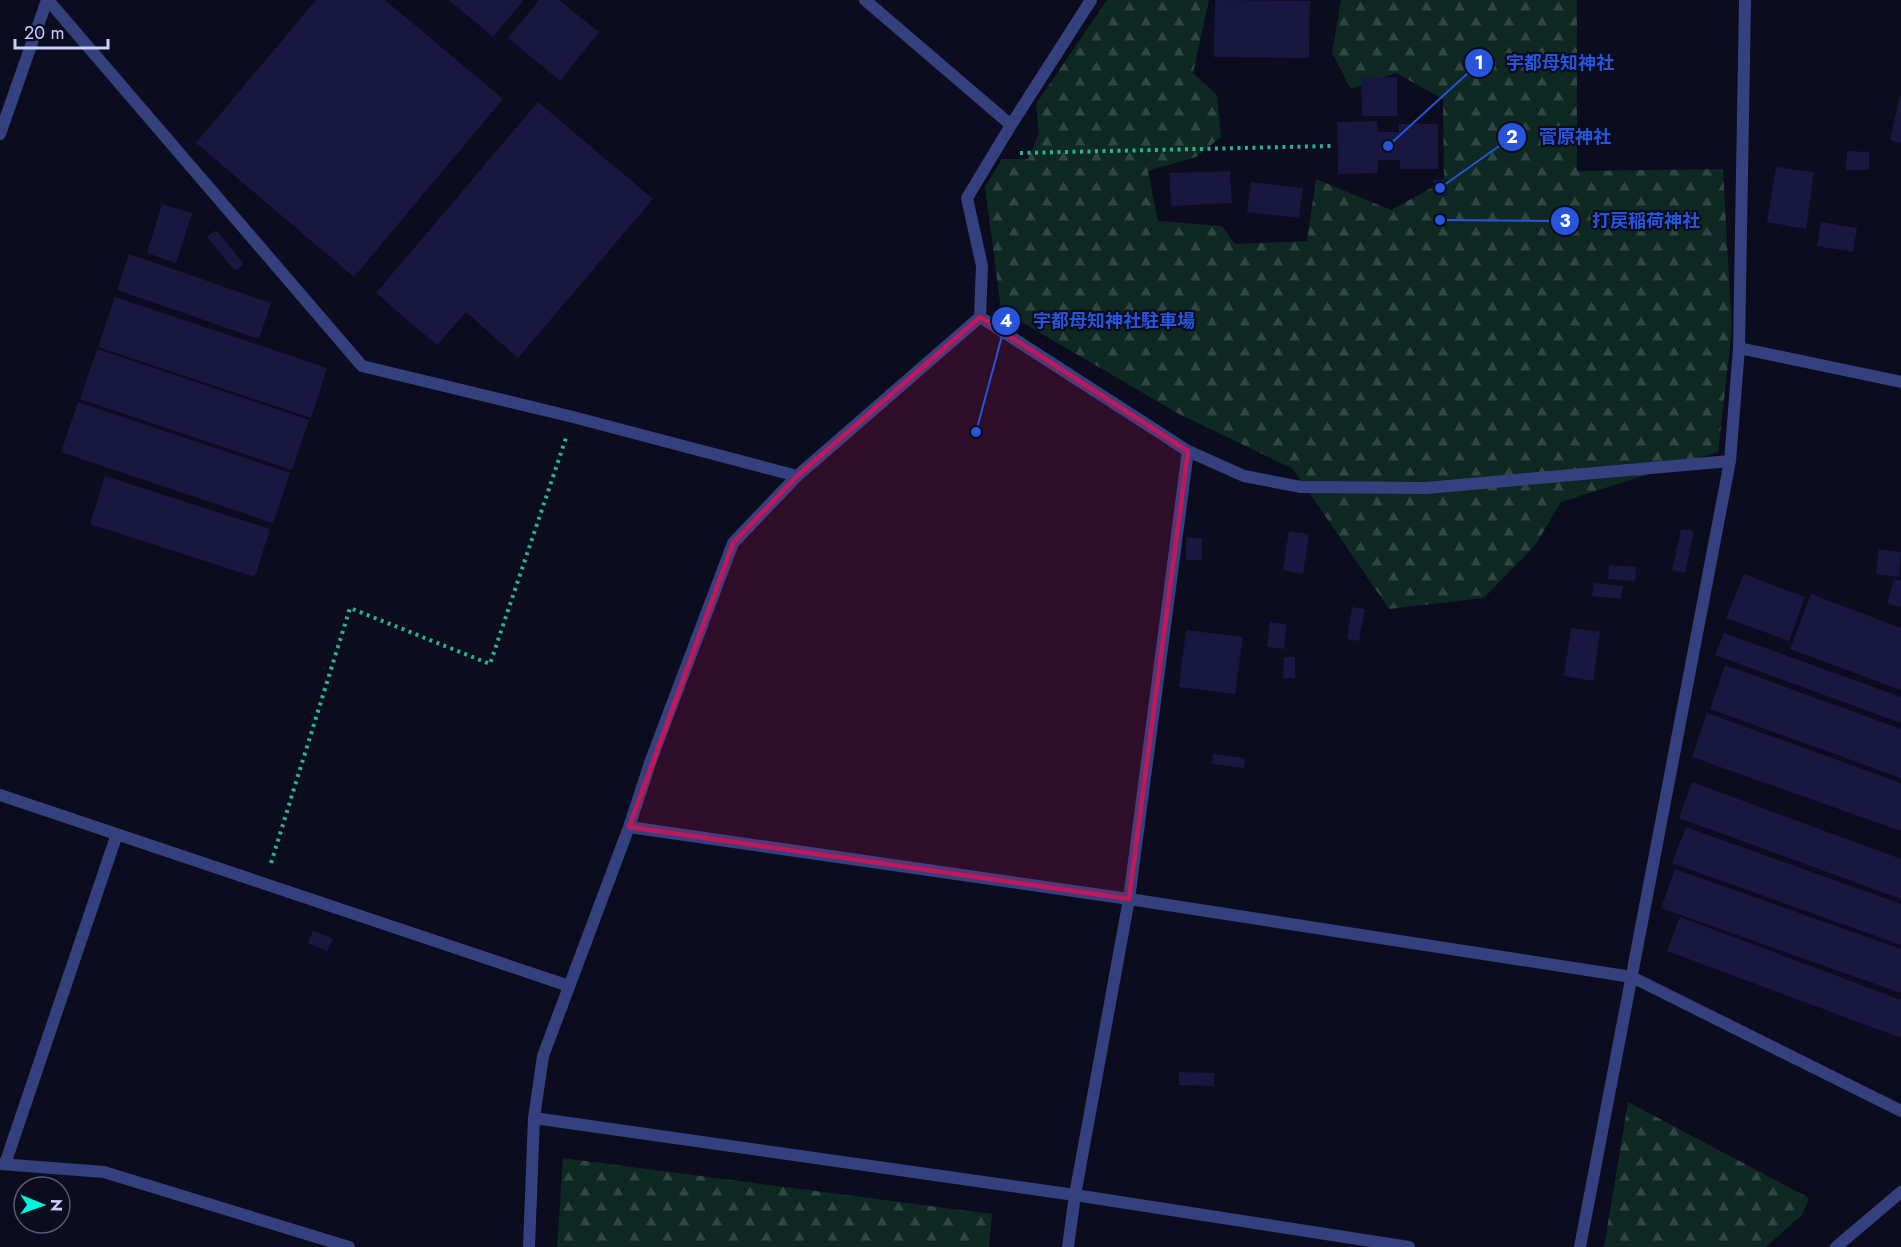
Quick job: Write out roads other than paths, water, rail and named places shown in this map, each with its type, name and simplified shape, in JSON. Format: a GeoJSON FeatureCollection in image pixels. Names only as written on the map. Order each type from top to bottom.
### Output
{"type":"FeatureCollection","features":[{"type":"Feature","properties":{"kind":"street"},"geometry":{"type":"LineString","coordinates":[[0,134],[47,0],[362,366],[573,417],[797,476]]}},
{"type":"Feature","properties":{"kind":"street"},"geometry":{"type":"LineString","coordinates":[[865,0],[1011,125]]}},
{"type":"Feature","properties":{"kind":"street"},"geometry":{"type":"LineString","coordinates":[[529,1247],[534,1118],[543,1056],[733,543],[797,476],[980,317],[982,266],[968,198],[1011,125],[1091,0]]}},
{"type":"Feature","properties":{"kind":"street"},"geometry":{"type":"LineString","coordinates":[[1580,1247],[1730,461],[1739,348],[1745,0]]}},
{"type":"Feature","properties":{"kind":"street"},"geometry":{"type":"LineString","coordinates":[[980,317],[1188,452],[1244,476],[1301,487],[1426,488],[1730,461]]}},
{"type":"Feature","properties":{"kind":"street"},"geometry":{"type":"LineString","coordinates":[[1739,348],[1901,382]]}},
{"type":"Feature","properties":{"kind":"street"},"geometry":{"type":"LineString","coordinates":[[1068,1247],[1075,1195],[1129,899],[1188,452]]}},
{"type":"Feature","properties":{"kind":"street"},"geometry":{"type":"LineString","coordinates":[[0,795],[569,986]]}},
{"type":"Feature","properties":{"kind":"street"},"geometry":{"type":"LineString","coordinates":[[629,827],[1129,899],[1632,977],[1901,1110]]}},
{"type":"Feature","properties":{"kind":"street"},"geometry":{"type":"LineString","coordinates":[[117,834],[3,1164],[104,1172],[349,1247]]}},
{"type":"Feature","properties":{"kind":"street"},"geometry":{"type":"LineString","coordinates":[[534,1118],[1075,1195],[1409,1247]]}},
{"type":"Feature","properties":{"kind":"street"},"geometry":{"type":"LineString","coordinates":[[1836,1247],[1901,1192]]}},
{"type":"Feature","properties":{"kind":"place","name":"宇都母知神社"},"geometry":{"type":"Point","coordinates":[1388,146]}},
{"type":"Feature","properties":{"kind":"place","name":"菅原神社"},"geometry":{"type":"Point","coordinates":[1440,188]}},
{"type":"Feature","properties":{"kind":"place","name":"打戻稲荷神社"},"geometry":{"type":"Point","coordinates":[1440,220]}},
{"type":"Feature","properties":{"kind":"place","name":"宇都母知神社駐車場"},"geometry":{"type":"Point","coordinates":[976,432]}}]}
